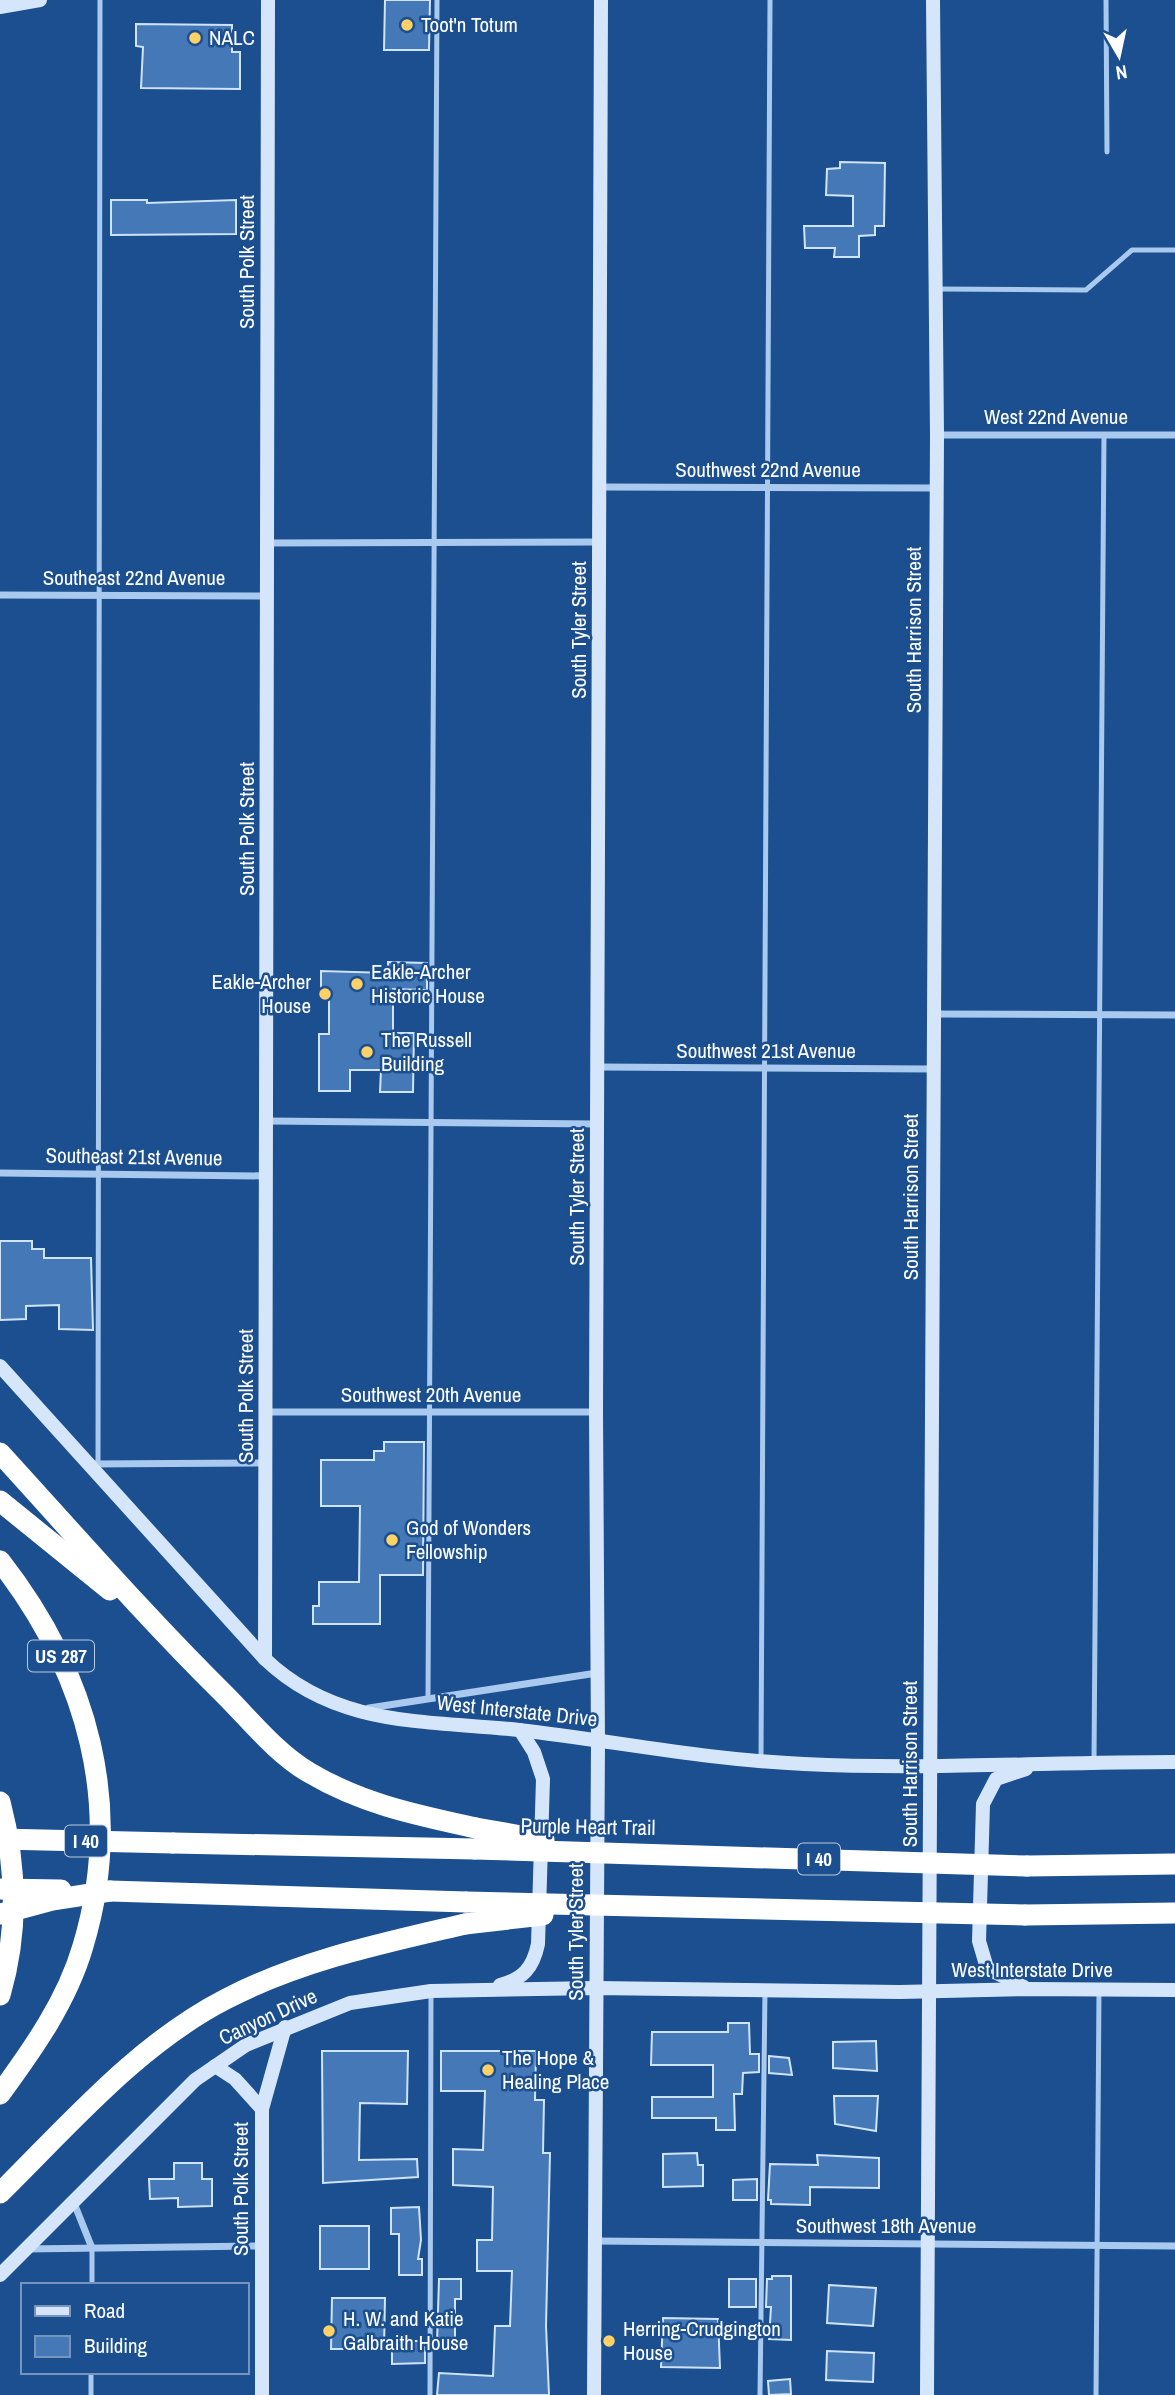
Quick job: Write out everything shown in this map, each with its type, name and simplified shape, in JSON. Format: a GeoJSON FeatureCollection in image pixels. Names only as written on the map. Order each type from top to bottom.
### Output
{"type":"FeatureCollection","features":[{"type":"Feature","properties":{"kind":"highway"},"geometry":{"type":"LineString","coordinates":[[0,1453],[166,1636],[276,1746],[307,1772],[344,1792],[475,1839]]}},
{"type":"Feature","properties":{"kind":"highway"},"geometry":{"type":"LineString","coordinates":[[0,1500],[166,1636]]}},
{"type":"Feature","properties":{"kind":"highway","name":"US 287"},"geometry":{"type":"LineString","coordinates":[[0,1561],[32,1603],[60,1654],[81,1705],[96,1762],[100,1823],[97,1888],[83,1948],[40,2039],[0,2094]]}},
{"type":"Feature","properties":{"kind":"highway"},"geometry":{"type":"LineString","coordinates":[[0,1802],[10,1840],[15,1880],[13,1931],[0,1995]]}},
{"type":"Feature","properties":{"kind":"highway","name":"I 40"},"geometry":{"type":"LineString","coordinates":[[0,1839],[173,1843],[475,1839]]}},
{"type":"Feature","properties":{"kind":"highway","name":"Purple Heart Trail"},"geometry":{"type":"LineString","coordinates":[[475,1839],[611,1852],[1027,1867],[1175,1864]]}},
{"type":"Feature","properties":{"kind":"highway"},"geometry":{"type":"LineString","coordinates":[[0,1889],[1025,1915],[1175,1913]]}},
{"type":"Feature","properties":{"kind":"highway"},"geometry":{"type":"LineString","coordinates":[[0,1914],[52,1900],[110,1891]]}},
{"type":"Feature","properties":{"kind":"highway"},"geometry":{"type":"LineString","coordinates":[[0,2193],[149,2051],[224,2000],[311,1963],[465,1924],[611,1906]]}},
{"type":"Feature","properties":{"kind":"main road"},"geometry":{"type":"LineString","coordinates":[[0,7],[40,0]]}},
{"type":"Feature","properties":{"kind":"main road","name":"South Polk Street"},"geometry":{"type":"LineString","coordinates":[[265,1659],[268,1176],[268,0]]}},
{"type":"Feature","properties":{"kind":"main road","name":"South Tyler Street"},"geometry":{"type":"LineString","coordinates":[[594,2395],[601,0]]}},
{"type":"Feature","properties":{"kind":"main road","name":"South Harrison Street"},"geometry":{"type":"LineString","coordinates":[[927,2395],[937,435],[933,0]]}},
{"type":"Feature","properties":{"kind":"main road","name":"West Interstate Drive"},"geometry":{"type":"LineString","coordinates":[[0,1366],[92,1464],[265,1659],[307,1691],[353,1711],[415,1721],[520,1730],[598,1742],[761,1760],[931,1768],[1047,1762],[1175,1762]]}},
{"type":"Feature","properties":{"kind":"main road"},"geometry":{"type":"LineString","coordinates":[[478,1990],[524,1975],[531,1967],[538,1944],[543,1779],[534,1752],[520,1730]]}},
{"type":"Feature","properties":{"kind":"main road"},"geometry":{"type":"LineString","coordinates":[[1027,1989],[987,1968],[979,1941],[982,1804],[996,1779],[1047,1762]]}},
{"type":"Feature","properties":{"kind":"main road","name":"West Interstate Drive"},"geometry":{"type":"LineString","coordinates":[[596,1988],[930,1992],[1027,1989],[1099,1992],[1175,1990]]}},
{"type":"Feature","properties":{"kind":"main road","name":"Canyon Drive"},"geometry":{"type":"LineString","coordinates":[[0,2276],[180,2093],[246,2045],[349,2003],[430,1991],[596,1988]]}},
{"type":"Feature","properties":{"kind":"main road","name":"South Polk Street"},"geometry":{"type":"LineString","coordinates":[[262,2395],[262,2109],[285,2027]]}},
{"type":"Feature","properties":{"kind":"main road","name":"South Polk Street"},"geometry":{"type":"LineString","coordinates":[[215,2066],[235,2079],[262,2109]]}},
{"type":"Feature","properties":{"kind":"street","name":"West 22nd Avenue"},"geometry":{"type":"LineString","coordinates":[[937,435],[1175,435]]}},
{"type":"Feature","properties":{"kind":"street","name":"Southwest 22nd Avenue"},"geometry":{"type":"LineString","coordinates":[[600,487],[936,488]]}},
{"type":"Feature","properties":{"kind":"street"},"geometry":{"type":"LineString","coordinates":[[268,543],[600,542]]}},
{"type":"Feature","properties":{"kind":"street","name":"Southeast 22nd Avenue"},"geometry":{"type":"LineString","coordinates":[[0,595],[268,596]]}},
{"type":"Feature","properties":{"kind":"street"},"geometry":{"type":"LineString","coordinates":[[933,1014],[1175,1015]]}},
{"type":"Feature","properties":{"kind":"street","name":"Southwest 21st Avenue"},"geometry":{"type":"LineString","coordinates":[[599,1067],[932,1069]]}},
{"type":"Feature","properties":{"kind":"street"},"geometry":{"type":"LineString","coordinates":[[268,1121],[598,1124]]}},
{"type":"Feature","properties":{"kind":"street","name":"Southeast 21st Avenue"},"geometry":{"type":"LineString","coordinates":[[0,1173],[268,1176]]}},
{"type":"Feature","properties":{"kind":"street","name":"Southwest 20th Avenue"},"geometry":{"type":"LineString","coordinates":[[267,1412],[596,1412]]}},
{"type":"Feature","properties":{"kind":"street"},"geometry":{"type":"LineString","coordinates":[[92,1464],[267,1463]]}},
{"type":"Feature","properties":{"kind":"street"},"geometry":{"type":"LineString","coordinates":[[353,1711],[597,1673]]}},
{"type":"Feature","properties":{"kind":"street"},"geometry":{"type":"LineString","coordinates":[[73,2201],[92,2248]]}},
{"type":"Feature","properties":{"kind":"street","name":"Southwest 18th Avenue"},"geometry":{"type":"LineString","coordinates":[[596,2242],[1175,2246]]}},
{"type":"Feature","properties":{"kind":"street"},"geometry":{"type":"LineString","coordinates":[[26,2249],[262,2246]]}},
{"type":"Feature","properties":{"kind":"lane"},"geometry":{"type":"LineString","coordinates":[[92,1464],[100,1174],[100,0]]}},
{"type":"Feature","properties":{"kind":"lane"},"geometry":{"type":"LineString","coordinates":[[428,1698],[437,0]]}},
{"type":"Feature","properties":{"kind":"lane"},"geometry":{"type":"LineString","coordinates":[[761,1760],[770,0]]}},
{"type":"Feature","properties":{"kind":"lane"},"geometry":{"type":"LineString","coordinates":[[1106,0],[1107,152]]}},
{"type":"Feature","properties":{"kind":"lane"},"geometry":{"type":"LineString","coordinates":[[937,289],[1086,290],[1132,250],[1175,250]]}},
{"type":"Feature","properties":{"kind":"lane"},"geometry":{"type":"LineString","coordinates":[[1094,1762],[1104,435]]}},
{"type":"Feature","properties":{"kind":"lane"},"geometry":{"type":"LineString","coordinates":[[430,1991],[430,2395]]}},
{"type":"Feature","properties":{"kind":"lane"},"geometry":{"type":"LineString","coordinates":[[760,2395],[765,1991]]}},
{"type":"Feature","properties":{"kind":"lane"},"geometry":{"type":"LineString","coordinates":[[1096,2395],[1099,1992]]}},
{"type":"Feature","properties":{"kind":"lane"},"geometry":{"type":"LineString","coordinates":[[92,2248],[92,2283]]}},
{"type":"Feature","properties":{"kind":"lane"},"geometry":{"type":"LineString","coordinates":[[91,2374],[91,2395]]}},
{"type":"Feature","properties":{"kind":"building"},"geometry":{"type":"Polygon","coordinates":[[[385,0],[430,0],[429,50],[384,50],[385,0]]]}},
{"type":"Feature","properties":{"kind":"building"},"geometry":{"type":"Polygon","coordinates":[[[136,24],[232,25],[232,52],[240,52],[240,89],[141,88],[143,47],[136,46],[136,24]]]}},
{"type":"Feature","properties":{"kind":"building"},"geometry":{"type":"Polygon","coordinates":[[[840,162],[885,163],[884,226],[875,226],[875,235],[859,236],[859,257],[834,257],[835,248],[805,248],[804,226],[853,226],[853,196],[826,195],[827,169],[840,168],[840,162]]]}},
{"type":"Feature","properties":{"kind":"building"},"geometry":{"type":"Polygon","coordinates":[[[111,200],[147,200],[147,203],[236,200],[236,234],[111,235],[111,200]]]}},
{"type":"Feature","properties":{"kind":"building"},"geometry":{"type":"Polygon","coordinates":[[[388,962],[427,963],[427,990],[393,989],[393,1033],[414,1033],[413,1092],[380,1092],[381,1070],[350,1070],[350,1091],[319,1091],[319,1034],[329,1034],[329,998],[321,998],[321,971],[388,973],[388,962]]]}},
{"type":"Feature","properties":{"kind":"building"},"geometry":{"type":"Polygon","coordinates":[[[0,1241],[32,1241],[32,1249],[44,1249],[44,1258],[91,1258],[93,1330],[59,1329],[59,1305],[26,1306],[26,1319],[0,1320],[0,1241]]]}},
{"type":"Feature","properties":{"kind":"building","name":"God of Wonders Fellowship"},"geometry":{"type":"Polygon","coordinates":[[[384,1442],[424,1442],[423,1575],[380,1575],[380,1624],[313,1624],[313,1606],[319,1606],[319,1582],[359,1582],[360,1506],[321,1506],[321,1460],[374,1460],[374,1451],[384,1451],[384,1442]]]}},
{"type":"Feature","properties":{"kind":"building"},"geometry":{"type":"Polygon","coordinates":[[[728,2023],[749,2023],[750,2054],[759,2054],[759,2072],[743,2073],[742,2094],[734,2094],[735,2130],[716,2130],[716,2118],[652,2118],[652,2097],[713,2097],[713,2065],[651,2065],[652,2032],[728,2032],[728,2023]]]}},
{"type":"Feature","properties":{"kind":"building"},"geometry":{"type":"Polygon","coordinates":[[[876,2041],[877,2071],[833,2068],[833,2042],[876,2041]]]}},
{"type":"Feature","properties":{"kind":"building"},"geometry":{"type":"Polygon","coordinates":[[[322,2051],[408,2051],[407,2104],[360,2103],[359,2160],[417,2159],[418,2177],[323,2183],[322,2051]]]}},
{"type":"Feature","properties":{"kind":"building"},"geometry":{"type":"Polygon","coordinates":[[[441,2051],[536,2051],[535,2100],[544,2100],[543,2153],[550,2153],[546,2326],[549,2395],[437,2395],[439,2373],[493,2376],[495,2326],[510,2326],[512,2271],[477,2271],[477,2240],[492,2240],[493,2187],[453,2185],[453,2149],[483,2150],[485,2091],[441,2091],[441,2051]]]}},
{"type":"Feature","properties":{"kind":"building"},"geometry":{"type":"Polygon","coordinates":[[[769,2056],[789,2058],[792,2075],[769,2073],[769,2056]]]}},
{"type":"Feature","properties":{"kind":"building"},"geometry":{"type":"Polygon","coordinates":[[[834,2096],[878,2096],[876,2131],[835,2124],[834,2096]]]}},
{"type":"Feature","properties":{"kind":"building"},"geometry":{"type":"Polygon","coordinates":[[[697,2153],[698,2165],[703,2165],[703,2186],[663,2187],[663,2154],[697,2153]]]}},
{"type":"Feature","properties":{"kind":"building"},"geometry":{"type":"Polygon","coordinates":[[[817,2155],[879,2158],[879,2188],[810,2187],[810,2205],[771,2204],[771,2200],[768,2200],[770,2164],[818,2165],[817,2155]]]}},
{"type":"Feature","properties":{"kind":"building"},"geometry":{"type":"Polygon","coordinates":[[[174,2163],[202,2163],[202,2179],[212,2179],[212,2206],[178,2207],[178,2198],[150,2199],[149,2179],[174,2179],[174,2163]]]}},
{"type":"Feature","properties":{"kind":"building"},"geometry":{"type":"Polygon","coordinates":[[[757,2179],[757,2200],[733,2200],[733,2180],[757,2179]]]}},
{"type":"Feature","properties":{"kind":"building"},"geometry":{"type":"Polygon","coordinates":[[[419,2207],[421,2240],[418,2259],[422,2259],[422,2275],[399,2275],[399,2234],[391,2234],[391,2208],[419,2207]]]}},
{"type":"Feature","properties":{"kind":"building"},"geometry":{"type":"Polygon","coordinates":[[[320,2226],[369,2226],[369,2269],[320,2269],[320,2226]]]}},
{"type":"Feature","properties":{"kind":"building"},"geometry":{"type":"Polygon","coordinates":[[[772,2276],[791,2276],[791,2340],[769,2339],[771,2307],[766,2307],[767,2279],[772,2279],[772,2276]]]}},
{"type":"Feature","properties":{"kind":"building"},"geometry":{"type":"Polygon","coordinates":[[[439,2279],[461,2279],[461,2299],[455,2299],[455,2343],[437,2344],[439,2279]]]}},
{"type":"Feature","properties":{"kind":"building"},"geometry":{"type":"Polygon","coordinates":[[[729,2279],[756,2279],[756,2307],[729,2307],[729,2279]]]}},
{"type":"Feature","properties":{"kind":"building"},"geometry":{"type":"Polygon","coordinates":[[[829,2285],[876,2288],[873,2326],[827,2323],[829,2285]]]}},
{"type":"Feature","properties":{"kind":"building"},"geometry":{"type":"Polygon","coordinates":[[[332,2298],[385,2298],[384,2349],[331,2349],[332,2298]]]}},
{"type":"Feature","properties":{"kind":"building"},"geometry":{"type":"Polygon","coordinates":[[[663,2318],[718,2319],[720,2368],[661,2367],[663,2318]]]}},
{"type":"Feature","properties":{"kind":"building"},"geometry":{"type":"Polygon","coordinates":[[[392,2341],[425,2341],[425,2363],[392,2364],[392,2341]]]}},
{"type":"Feature","properties":{"kind":"building"},"geometry":{"type":"Polygon","coordinates":[[[827,2351],[874,2353],[873,2382],[826,2380],[827,2351]]]}},
{"type":"Feature","properties":{"kind":"building"},"geometry":{"type":"Polygon","coordinates":[[[790,2379],[791,2394],[769,2395],[768,2381],[790,2379]]]}},
{"type":"Feature","properties":{"kind":"place","name":"Toot'n Totum"},"geometry":{"type":"Point","coordinates":[407,25]}},
{"type":"Feature","properties":{"kind":"place","name":"NALC"},"geometry":{"type":"Point","coordinates":[195,38]}},
{"type":"Feature","properties":{"kind":"place","name":"Eakle-Archer Historic House"},"geometry":{"type":"Point","coordinates":[357,984]}},
{"type":"Feature","properties":{"kind":"place","name":"Eakle-Archer House"},"geometry":{"type":"Point","coordinates":[325,994]}},
{"type":"Feature","properties":{"kind":"place","name":"The Russell Building"},"geometry":{"type":"Point","coordinates":[367,1052]}},
{"type":"Feature","properties":{"kind":"place","name":"God of Wonders Fellowship"},"geometry":{"type":"Point","coordinates":[392,1540]}},
{"type":"Feature","properties":{"kind":"place","name":"The Hope & Healing Place"},"geometry":{"type":"Point","coordinates":[488,2070]}},
{"type":"Feature","properties":{"kind":"place","name":"H. W. and Katie Galbraith House"},"geometry":{"type":"Point","coordinates":[329,2331]}},
{"type":"Feature","properties":{"kind":"place","name":"Herring-Crudgington House"},"geometry":{"type":"Point","coordinates":[609,2341]}}]}
